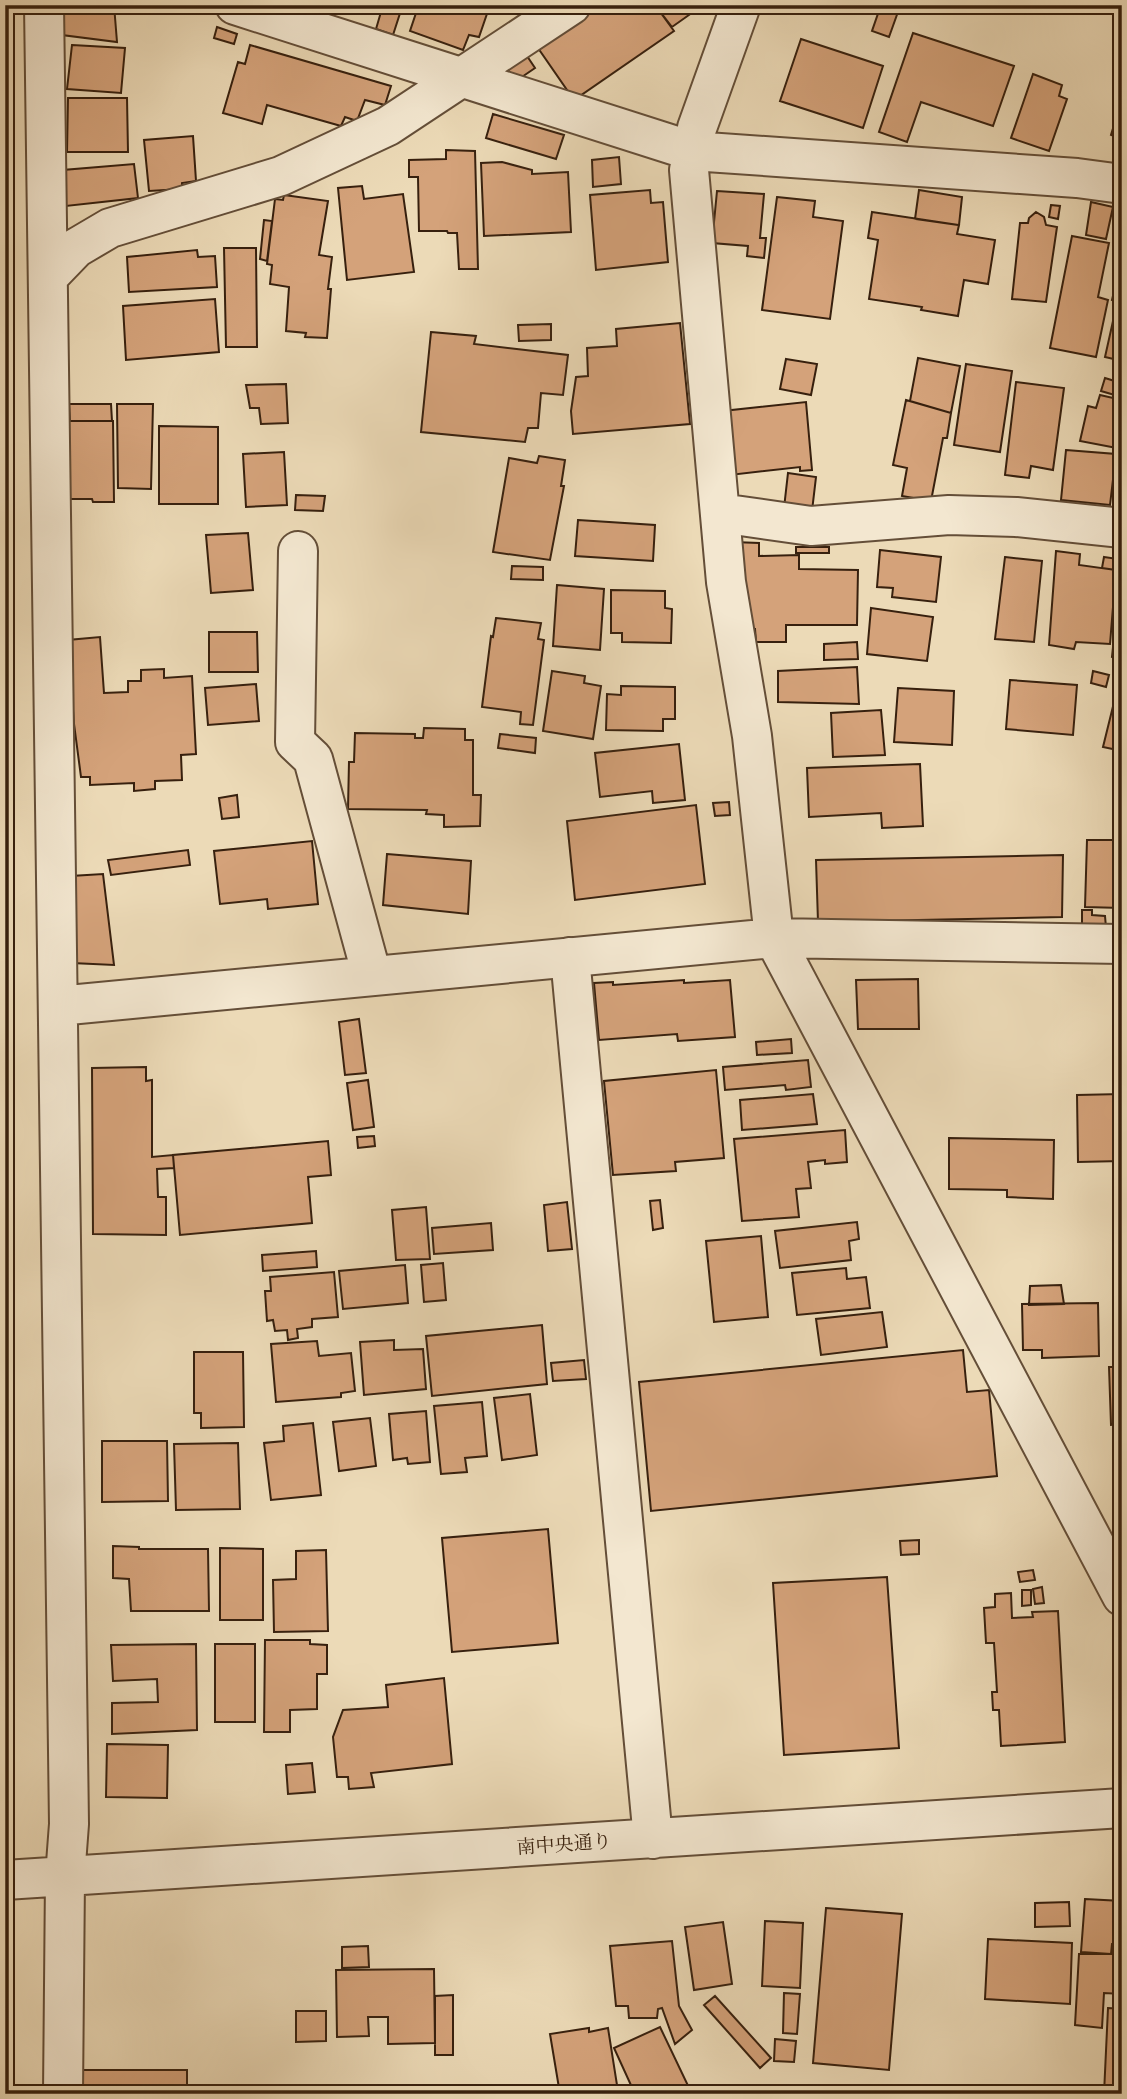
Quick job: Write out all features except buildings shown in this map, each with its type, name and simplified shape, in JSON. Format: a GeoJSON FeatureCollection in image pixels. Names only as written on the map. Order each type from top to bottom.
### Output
{"type":"FeatureCollection","features":[{"type":"Feature","properties":{"kind":"street"},"geometry":{"type":"LineString","coordinates":[[44,5],[69,1824],[65,1877],[64,2094]]}},
{"type":"Feature","properties":{"kind":"street"},"geometry":{"type":"LineString","coordinates":[[235,5],[692,151],[1077,178],[1122,184]]}},
{"type":"Feature","properties":{"kind":"street"},"geometry":{"type":"LineString","coordinates":[[48,278],[76,247],[110,228],[281,176],[388,126],[571,5]]}},
{"type":"Feature","properties":{"kind":"street"},"geometry":{"type":"LineString","coordinates":[[741,5],[697,128],[689,170],[726,582],[751,736],[774,938],[1122,1596]]}},
{"type":"Feature","properties":{"kind":"street"},"geometry":{"type":"LineString","coordinates":[[720,513],[811,526],[949,515],[1016,517],[1122,528]]}},
{"type":"Feature","properties":{"kind":"street"},"geometry":{"type":"LineString","coordinates":[[298,551],[295,742],[313,759],[372,976]]}},
{"type":"Feature","properties":{"kind":"street"},"geometry":{"type":"LineString","coordinates":[[58,1006],[774,938],[1122,944]]}},
{"type":"Feature","properties":{"kind":"street"},"geometry":{"type":"LineString","coordinates":[[570,957],[653,1839]]}},
{"type":"Feature","properties":{"kind":"street","name":"南中央通り"},"geometry":{"type":"LineString","coordinates":[[5,1880],[1122,1808]]}}]}
